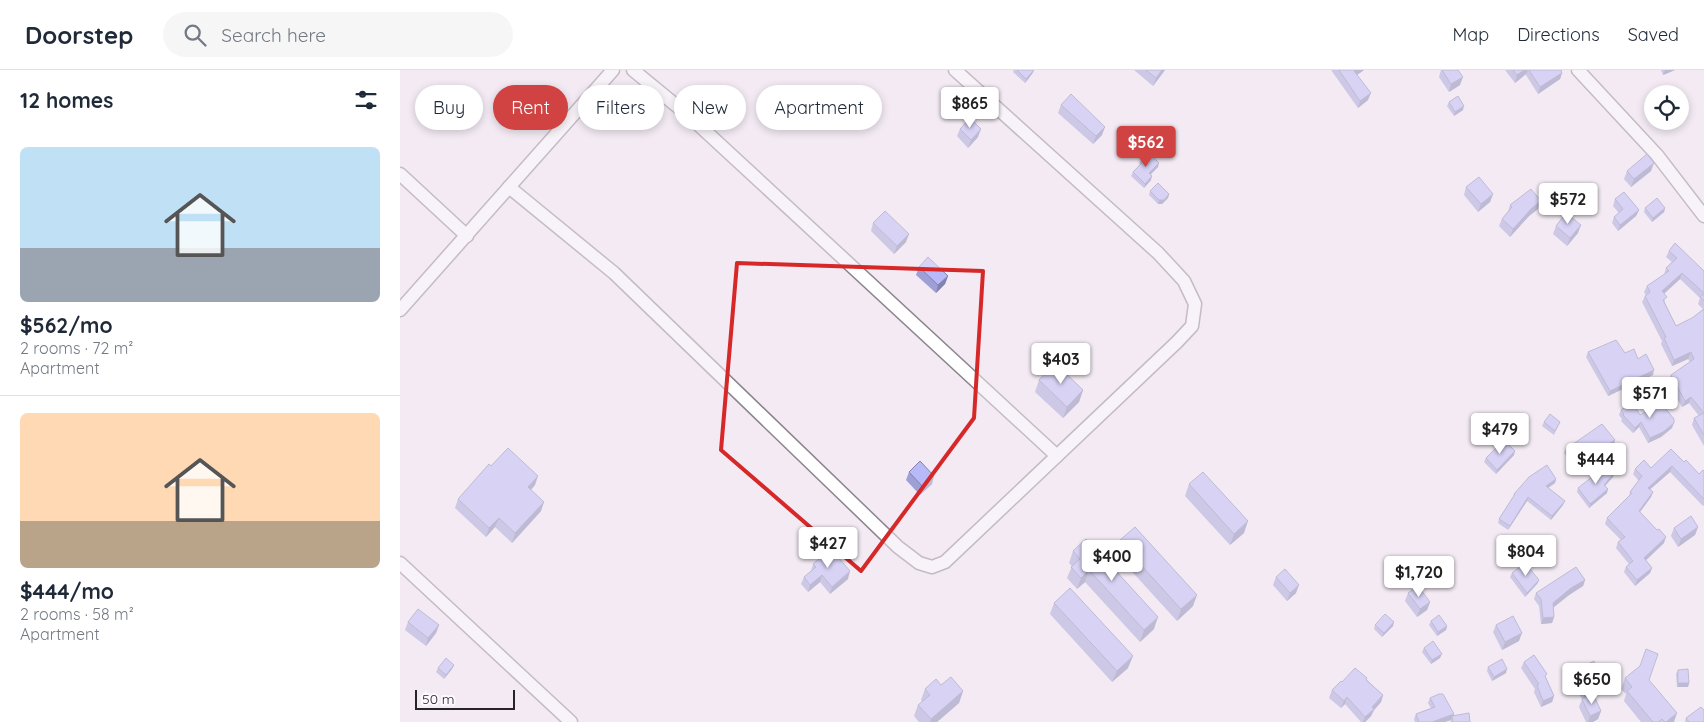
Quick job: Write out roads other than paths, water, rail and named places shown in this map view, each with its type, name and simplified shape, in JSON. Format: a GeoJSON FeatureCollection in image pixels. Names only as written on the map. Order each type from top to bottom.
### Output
{"type":"FeatureCollection","features":[{"type":"Feature","properties":{"kind":"street"},"geometry":{"type":"LineString","coordinates":[[400,310],[613,70]]}},
{"type":"Feature","properties":{"kind":"street"},"geometry":{"type":"LineString","coordinates":[[633,70],[689,116],[1057,456]]}},
{"type":"Feature","properties":{"kind":"street"},"geometry":{"type":"LineString","coordinates":[[509,187],[614,272],[898,548],[919,563],[932,567],[946,562],[1192,326],[1195,304],[1184,281],[1158,253],[956,70]]}},
{"type":"Feature","properties":{"kind":"street"},"geometry":{"type":"LineString","coordinates":[[1578,70],[1656,155],[1704,216]]}},
{"type":"Feature","properties":{"kind":"street"},"geometry":{"type":"LineString","coordinates":[[400,174],[466,236]]}},
{"type":"Feature","properties":{"kind":"street"},"geometry":{"type":"LineString","coordinates":[[400,563],[571,722]]}}]}
